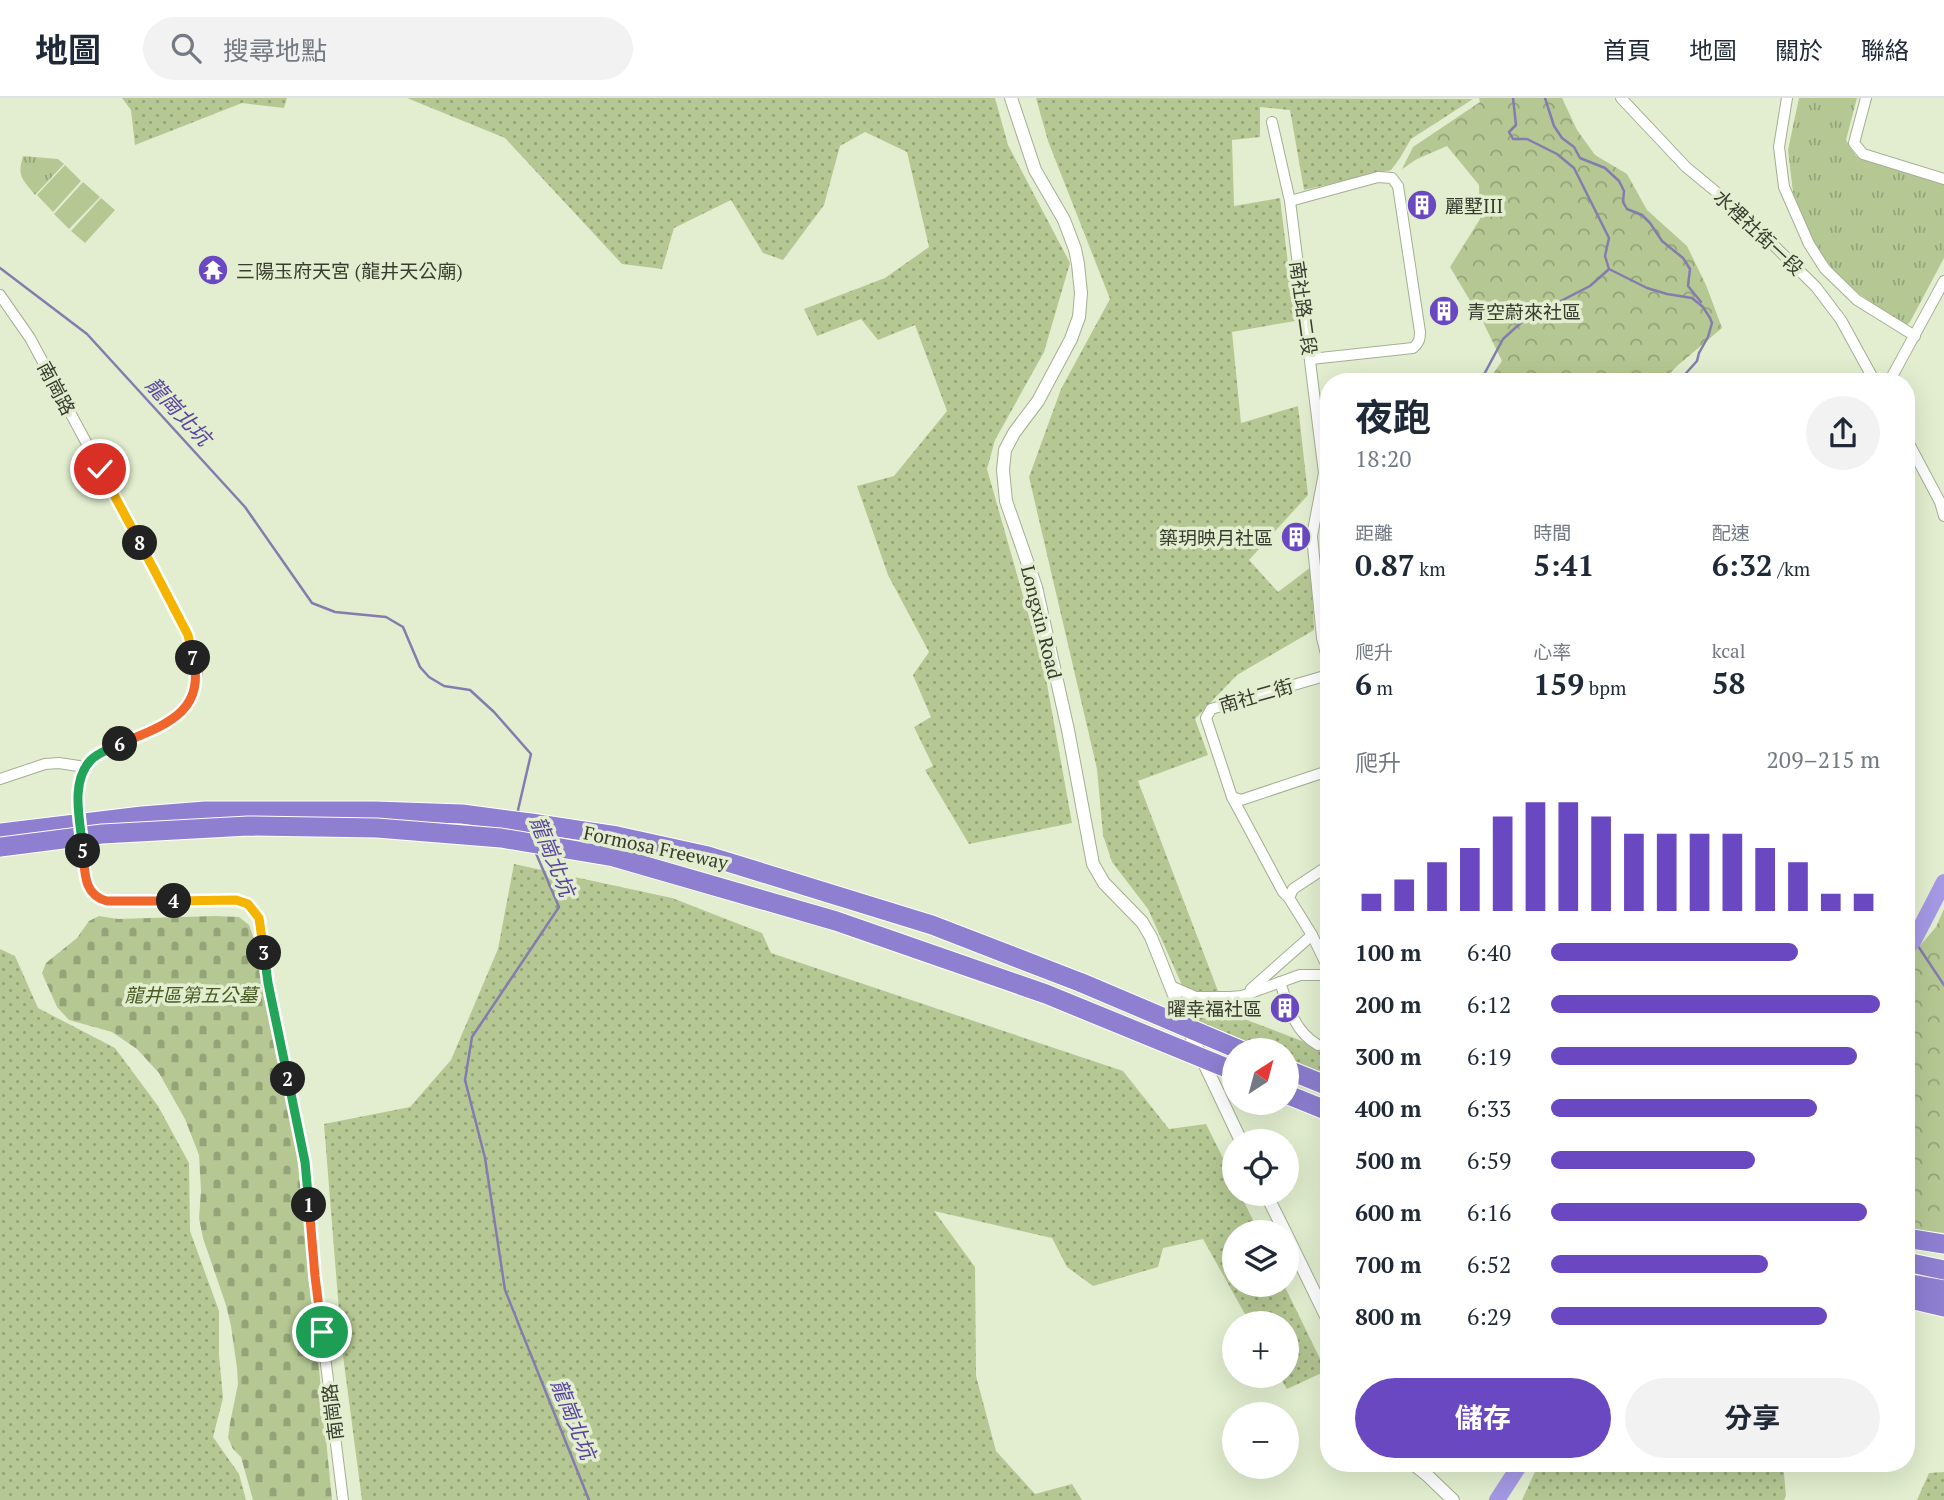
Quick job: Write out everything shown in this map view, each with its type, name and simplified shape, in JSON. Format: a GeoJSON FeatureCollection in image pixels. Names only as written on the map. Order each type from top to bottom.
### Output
{"type":"FeatureCollection","features":[{"type":"Feature","properties":{"kind":"highway","name":"Formosa Freeway"},"geometry":{"type":"LineString","coordinates":[[0,833],[205,811],[375,811],[463,814],[617,836],[708,856],[932,925],[1082,983],[1222,1042]]}},
{"type":"Feature","properties":{"kind":"highway","name":"Formosa Freeway"},"geometry":{"type":"LineString","coordinates":[[0,847],[102,834],[248,826],[377,828],[500,838],[614,857],[836,921],[1046,994],[1222,1066]]}},
{"type":"Feature","properties":{"kind":"highway"},"geometry":{"type":"LineString","coordinates":[[1299,1074],[1320,1083]]}},
{"type":"Feature","properties":{"kind":"highway"},"geometry":{"type":"LineString","coordinates":[[1299,1099],[1320,1108]]}},
{"type":"Feature","properties":{"kind":"highway"},"geometry":{"type":"LineString","coordinates":[[1915,1239],[1944,1244]]}},
{"type":"Feature","properties":{"kind":"highway"},"geometry":{"type":"LineString","coordinates":[[1915,1264],[1944,1270]]}},
{"type":"Feature","properties":{"kind":"highway"},"geometry":{"type":"LineString","coordinates":[[1915,1285],[1944,1290]]}},
{"type":"Feature","properties":{"kind":"highway"},"geometry":{"type":"LineString","coordinates":[[1915,1300],[1944,1307]]}},
{"type":"Feature","properties":{"kind":"street","name":"Longxin Road"},"geometry":{"type":"LineString","coordinates":[[1012,98],[1035,170],[1064,220],[1076,249],[1081,293],[1079,317],[1071,339],[1038,401],[1005,450],[1003,460],[1006,501],[1036,587],[1069,730],[1093,864],[1104,883],[1142,922],[1151,937],[1186,1025],[1235,1129]]}},
{"type":"Feature","properties":{"kind":"street","name":"水裡社街一段"},"geometry":{"type":"LineString","coordinates":[[1621,98],[1686,167],[1738,210],[1816,287],[1841,320],[1870,373]]}},
{"type":"Feature","properties":{"kind":"street"},"geometry":{"type":"LineString","coordinates":[[1787,98],[1779,147],[1784,187],[1809,244],[1825,269],[1857,300],[1914,336]]}},
{"type":"Feature","properties":{"kind":"street"},"geometry":{"type":"LineString","coordinates":[[1866,98],[1854,143],[1863,154],[1944,179]]}},
{"type":"Feature","properties":{"kind":"street","name":"南社路二段"},"geometry":{"type":"LineString","coordinates":[[1272,122],[1290,201],[1320,427]]}},
{"type":"Feature","properties":{"kind":"street"},"geometry":{"type":"LineString","coordinates":[[1290,201],[1378,177],[1392,178],[1398,186],[1420,332],[1420,339],[1413,348],[1311,359]]}},
{"type":"Feature","properties":{"kind":"street"},"geometry":{"type":"LineString","coordinates":[[1894,373],[1944,281]]}},
{"type":"Feature","properties":{"kind":"street","name":"南崗路"},"geometry":{"type":"LineString","coordinates":[[0,295],[30,338],[188,635],[197,673],[193,693],[184,710],[172,721],[96,755],[81,776],[78,797],[86,874],[89,890],[97,899],[236,900],[248,904],[259,918],[268,983],[305,1162],[315,1276],[343,1500]]}},
{"type":"Feature","properties":{"kind":"street"},"geometry":{"type":"LineString","coordinates":[[1915,455],[1940,502],[1944,516]]}},
{"type":"Feature","properties":{"kind":"street","name":"南社路二段"},"geometry":{"type":"LineString","coordinates":[[1320,500],[1312,536],[1320,618]]}},
{"type":"Feature","properties":{"kind":"street","name":"南社二街"},"geometry":{"type":"LineString","coordinates":[[1320,677],[1211,709],[1206,718],[1232,797],[1283,892],[1320,952]]}},
{"type":"Feature","properties":{"kind":"street"},"geometry":{"type":"LineString","coordinates":[[0,779],[45,764],[60,763],[85,767]]}},
{"type":"Feature","properties":{"kind":"street"},"geometry":{"type":"LineString","coordinates":[[1232,797],[1241,800],[1320,774]]}},
{"type":"Feature","properties":{"kind":"street"},"geometry":{"type":"LineString","coordinates":[[1289,898],[1293,889],[1320,871]]}},
{"type":"Feature","properties":{"kind":"street"},"geometry":{"type":"LineString","coordinates":[[1244,995],[1311,935]]}},
{"type":"Feature","properties":{"kind":"street"},"geometry":{"type":"LineString","coordinates":[[1172,987],[1205,998],[1244,995],[1300,975],[1320,975]]}},
{"type":"Feature","properties":{"kind":"street"},"geometry":{"type":"LineString","coordinates":[[1280,982],[1300,1032],[1318,1045]]}},
{"type":"Feature","properties":{"kind":"street"},"geometry":{"type":"LineString","coordinates":[[1299,1260],[1320,1303]]}},
{"type":"Feature","properties":{"kind":"street"},"geometry":{"type":"LineString","coordinates":[[1423,1472],[1453,1500]]}},
{"type":"Feature","properties":{"kind":"green space"},"geometry":{"type":"Polygon","coordinates":[[[122,98],[287,98],[284,108],[242,103],[135,145],[131,110],[122,98]]]}},
{"type":"Feature","properties":{"kind":"green space"},"geometry":{"type":"Polygon","coordinates":[[[407,98],[995,98],[1008,145],[1070,263],[1044,352],[995,440],[987,469],[1045,673],[1072,823],[969,844],[925,770],[933,766],[914,727],[931,717],[913,675],[929,652],[888,575],[857,486],[894,476],[947,411],[915,325],[878,340],[861,319],[817,336],[804,309],[885,278],[929,247],[907,152],[865,132],[840,146],[824,205],[783,260],[763,253],[731,200],[674,228],[662,269],[622,264],[505,138],[407,98]]]}},
{"type":"Feature","properties":{"kind":"green space"},"geometry":{"type":"Polygon","coordinates":[[[1036,98],[1473,99],[1411,139],[1391,170],[1304,190],[1290,110],[1260,107],[1260,137],[1232,140],[1234,206],[1280,198],[1295,321],[1232,332],[1241,423],[1298,406],[1308,495],[1249,560],[1278,592],[1311,567],[1314,630],[1237,675],[1195,719],[1208,755],[1138,781],[1226,1012],[1294,1038],[1239,1038],[1198,1021],[1148,909],[1112,862],[1103,835],[1097,769],[1029,477],[1061,389],[1110,299],[1048,141],[1036,98]]]}},
{"type":"Feature","properties":{"kind":"green space"},"geometry":{"type":"Polygon","coordinates":[[[1479,98],[1562,98],[1577,130],[1595,155],[1627,174],[1647,210],[1687,246],[1706,285],[1722,328],[1670,373],[1494,373],[1502,361],[1484,324],[1450,267],[1480,219],[1479,185],[1447,146],[1402,169],[1413,147],[1480,102],[1479,98]]]}},
{"type":"Feature","properties":{"kind":"green space"},"geometry":{"type":"Polygon","coordinates":[[[1799,98],[1857,98],[1846,140],[1856,156],[1944,185],[1944,258],[1910,322],[1905,326],[1848,286],[1811,244],[1793,192],[1788,150],[1799,98]]]}},
{"type":"Feature","properties":{"kind":"green space"},"geometry":{"type":"Polygon","coordinates":[[[23,156],[58,159],[64,164],[35,195],[22,177],[23,156]]]}},
{"type":"Feature","properties":{"kind":"green space"},"geometry":{"type":"Polygon","coordinates":[[[65,165],[81,181],[53,212],[37,195],[65,165]]]}},
{"type":"Feature","properties":{"kind":"green space"},"geometry":{"type":"Polygon","coordinates":[[[83,182],[100,197],[69,229],[54,214],[83,182]]]}},
{"type":"Feature","properties":{"kind":"green space"},"geometry":{"type":"Polygon","coordinates":[[[101,198],[115,210],[85,243],[71,231],[101,198]]]}},
{"type":"Feature","properties":{"kind":"green space"},"geometry":{"type":"Polygon","coordinates":[[[514,864],[672,898],[762,933],[771,953],[1123,1071],[1169,1129],[1206,1124],[1222,1156],[1222,1206],[1246,1206],[1253,1220],[1222,1220],[1222,1273],[1203,1239],[1163,1248],[1158,1267],[1093,1286],[1067,1267],[1052,1238],[934,1211],[975,1267],[976,1376],[996,1451],[1035,1494],[1072,1484],[1082,1500],[362,1500],[342,1348],[324,1124],[410,1107],[451,1060],[498,949],[514,864]]]}},
{"type":"Feature","properties":{"kind":"green space"},"geometry":{"type":"Polygon","coordinates":[[[1944,909],[1944,1235],[1915,1230],[1915,952],[1936,927],[1944,909]]]}},
{"type":"Feature","properties":{"kind":"green space","name":"龍井區第五公墓"},"geometry":{"type":"Polygon","coordinates":[[[99,916],[118,919],[239,917],[249,925],[271,998],[286,1073],[332,1500],[253,1500],[241,1457],[228,1438],[238,1384],[237,1368],[226,1305],[203,1238],[199,1218],[199,1155],[185,1119],[159,1073],[137,1049],[112,1032],[69,1020],[57,1007],[42,973],[46,963],[77,938],[89,921],[99,916]]]}},
{"type":"Feature","properties":{"kind":"green space"},"geometry":{"type":"Polygon","coordinates":[[[0,949],[15,956],[38,1008],[115,1048],[158,1106],[189,1163],[190,1231],[219,1311],[223,1398],[213,1437],[239,1474],[246,1500],[0,1500],[0,949]]]}},
{"type":"Feature","properties":{"kind":"green space"},"geometry":{"type":"Polygon","coordinates":[[[1299,1040],[1320,1048],[1320,1072],[1299,1063],[1299,1040]]]}},
{"type":"Feature","properties":{"kind":"green space"},"geometry":{"type":"Polygon","coordinates":[[[1235,1297],[1290,1297],[1297,1311],[1243,1311],[1235,1297]]]}},
{"type":"Feature","properties":{"kind":"green space"},"geometry":{"type":"Polygon","coordinates":[[[1299,1316],[1320,1359],[1320,1374],[1299,1383],[1299,1316]]]}},
{"type":"Feature","properties":{"kind":"green space"},"geometry":{"type":"Polygon","coordinates":[[[1535,1472],[1784,1472],[1786,1496],[1784,1500],[1522,1500],[1535,1472]]]}},
{"type":"Feature","properties":{"kind":"green space"},"geometry":{"type":"Polygon","coordinates":[[[1944,1472],[1944,1500],[1917,1500],[1929,1473],[1944,1472]]]}},
{"type":"Feature","properties":{"kind":"waterway"},"geometry":{"type":"LineString","coordinates":[[1513,98],[1516,125],[1509,132],[1513,139],[1527,139],[1557,154],[1574,168],[1609,238],[1605,256],[1609,269],[1647,288],[1692,298],[1703,307],[1710,318],[1712,323],[1708,337],[1697,361],[1686,373]]}},
{"type":"Feature","properties":{"kind":"waterway"},"geometry":{"type":"LineString","coordinates":[[1545,98],[1554,126],[1562,138],[1574,147],[1580,158],[1605,168],[1619,181],[1627,209],[1642,215],[1662,241],[1683,258],[1690,269],[1688,286],[1701,302]]}},
{"type":"Feature","properties":{"kind":"waterway","name":"龍崗北坑"},"geometry":{"type":"LineString","coordinates":[[0,268],[87,334],[245,507],[312,603],[335,612],[386,617],[403,627],[420,667],[429,677],[444,686],[470,690],[494,712],[531,754],[519,813]]}},
{"type":"Feature","properties":{"kind":"waterway"},"geometry":{"type":"LineString","coordinates":[[1485,373],[1503,339],[1524,320],[1590,286],[1608,270]]}},
{"type":"Feature","properties":{"kind":"waterway","name":"龍崗北坑"},"geometry":{"type":"LineString","coordinates":[[535,851],[559,907],[472,1037],[465,1080],[485,1158],[505,1290],[589,1500]]}},
{"type":"Feature","properties":{"kind":"waterway"},"geometry":{"type":"LineString","coordinates":[[1915,938],[1944,882]]}},
{"type":"Feature","properties":{"kind":"waterway"},"geometry":{"type":"LineString","coordinates":[[1915,942],[1944,985]]}},
{"type":"Feature","properties":{"kind":"waterway"},"geometry":{"type":"LineString","coordinates":[[1497,1500],[1515,1472]]}},
{"type":"Feature","properties":{"kind":"place","name":"麗墅III"},"geometry":{"type":"Point","coordinates":[1422,205]}},
{"type":"Feature","properties":{"kind":"place","name":"三陽玉府天宮 (龍井天公廟)"},"geometry":{"type":"Point","coordinates":[213,270]}},
{"type":"Feature","properties":{"kind":"place","name":"青空蔚來社區"},"geometry":{"type":"Point","coordinates":[1444,311]}},
{"type":"Feature","properties":{"kind":"place","name":"築玥映月社區"},"geometry":{"type":"Point","coordinates":[1296,537]}},
{"type":"Feature","properties":{"kind":"place","name":"曜幸福社區"},"geometry":{"type":"Point","coordinates":[1285,1008]}},
{"type":"Feature","properties":{"kind":"route"},"geometry":{"type":"LineString","coordinates":[[100,469],[188,635],[197,673],[193,693],[184,710],[172,721],[96,755],[85,767],[78,797],[89,890],[97,899],[107,901],[236,900],[248,904],[259,918],[268,983],[305,1162],[322,1332]]}}]}
